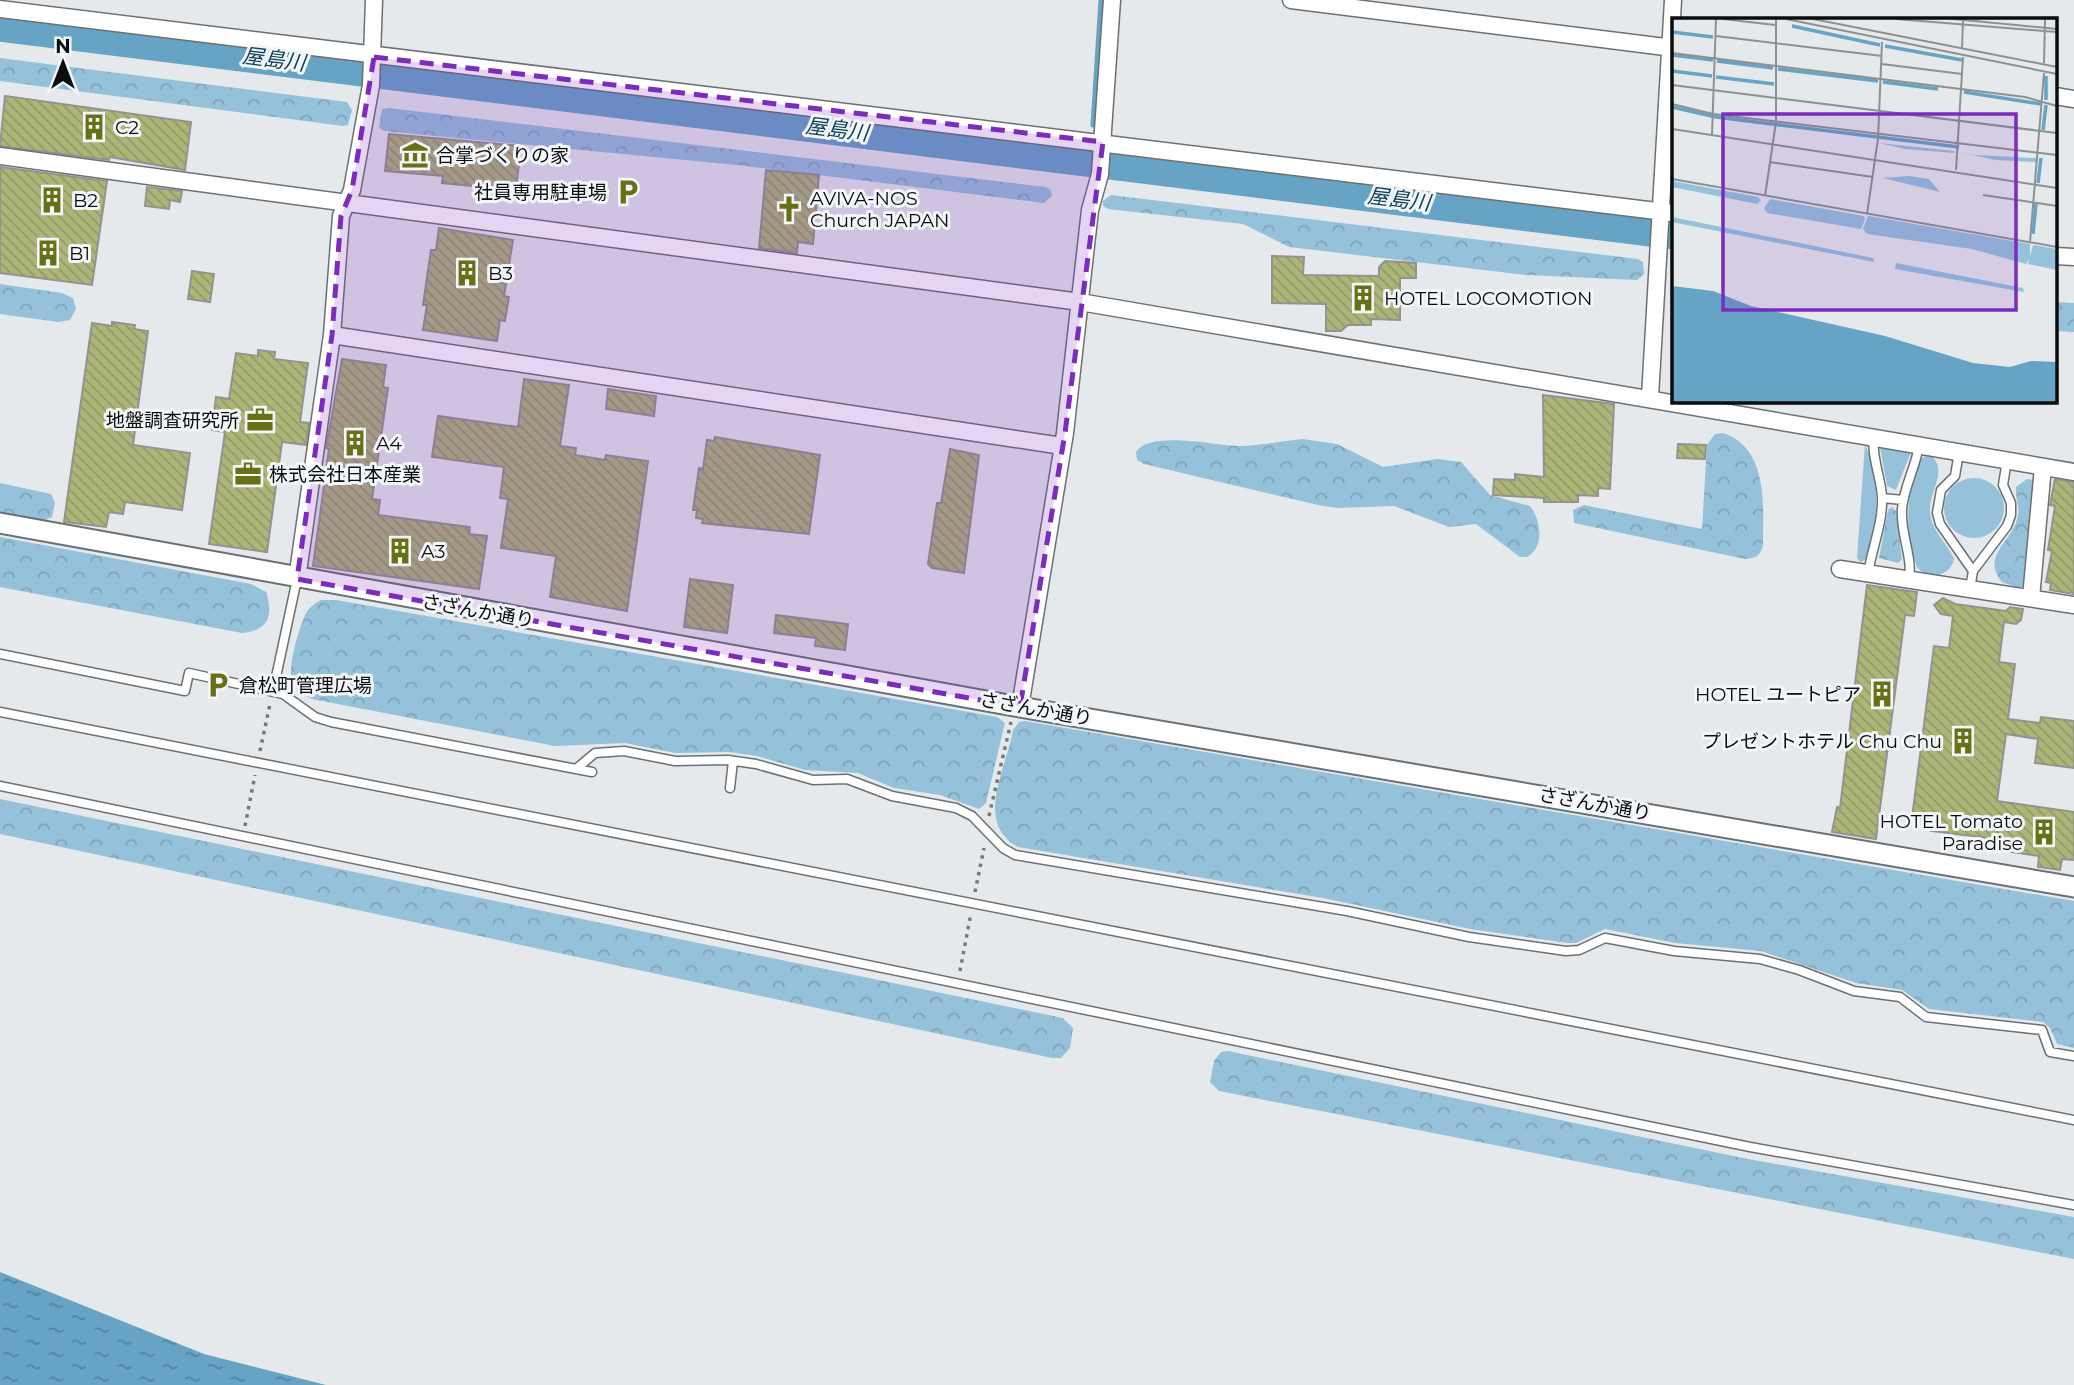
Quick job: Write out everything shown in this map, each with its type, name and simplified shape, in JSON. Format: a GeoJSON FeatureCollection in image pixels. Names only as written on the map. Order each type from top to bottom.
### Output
{"type":"FeatureCollection","features":[{"type":"Feature","properties":{"kind":"street"},"geometry":{"type":"LineString","coordinates":[[297,579],[332,335],[341,216],[371,85],[374,0]]}},
{"type":"Feature","properties":{"kind":"street"},"geometry":{"type":"LineString","coordinates":[[1016,713],[1062,446],[1090,210],[1100,174],[1112,0]]}},
{"type":"Feature","properties":{"kind":"street"},"geometry":{"type":"LineString","coordinates":[[1292,0],[1672,48],[1665,213],[1660,242],[1650,397]]}},
{"type":"Feature","properties":{"kind":"street"},"geometry":{"type":"LineString","coordinates":[[1673,18],[1674,0]]}},
{"type":"Feature","properties":{"kind":"street"},"geometry":{"type":"LineString","coordinates":[[0,9],[374,59],[1665,213]]}},
{"type":"Feature","properties":{"kind":"street"},"geometry":{"type":"LineString","coordinates":[[2056,96],[2074,99]]}},
{"type":"Feature","properties":{"kind":"street"},"geometry":{"type":"LineString","coordinates":[[0,156],[1080,302],[1672,401]]}},
{"type":"Feature","properties":{"kind":"street"},"geometry":{"type":"LineString","coordinates":[[2056,256],[2074,257]]}},
{"type":"Feature","properties":{"kind":"street"},"geometry":{"type":"LineString","coordinates":[[332,335],[1062,446]]}},
{"type":"Feature","properties":{"kind":"street"},"geometry":{"type":"LineString","coordinates":[[1678,402],[2074,472]]}},
{"type":"Feature","properties":{"kind":"street"},"geometry":{"type":"LineString","coordinates":[[2031,598],[2043,467]]}},
{"type":"Feature","properties":{"kind":"street","name":"さざんか通り"},"geometry":{"type":"LineString","coordinates":[[0,523],[1016,713],[2074,887]]}},
{"type":"Feature","properties":{"kind":"street"},"geometry":{"type":"LineString","coordinates":[[1840,569],[2074,605]]}},
{"type":"Feature","properties":{"kind":"lane"},"geometry":{"type":"LineString","coordinates":[[1868,574],[1879,532],[1882,498],[1872,447],[1874,437]]}},
{"type":"Feature","properties":{"kind":"lane"},"geometry":{"type":"LineString","coordinates":[[1909,580],[1911,568],[1902,525],[1903,500],[1919,444]]}},
{"type":"Feature","properties":{"kind":"lane"},"geometry":{"type":"LineString","coordinates":[[1959,452],[1955,476],[1941,490],[1937,513],[1940,524],[1973,571]]}},
{"type":"Feature","properties":{"kind":"lane"},"geometry":{"type":"LineString","coordinates":[[1970,589],[1973,571],[2007,526],[2011,514],[2011,503],[2003,485],[2007,460]]}},
{"type":"Feature","properties":{"kind":"lane"},"geometry":{"type":"LineString","coordinates":[[1882,498],[1903,500]]}},
{"type":"Feature","properties":{"kind":"lane"},"geometry":{"type":"LineString","coordinates":[[272,691],[297,579]]}},
{"type":"Feature","properties":{"kind":"lane"},"geometry":{"type":"LineString","coordinates":[[0,654],[185,691],[189,673],[283,694],[323,720],[593,772]]}},
{"type":"Feature","properties":{"kind":"lane"},"geometry":{"type":"LineString","coordinates":[[0,712],[2074,1120]]}},
{"type":"Feature","properties":{"kind":"lane"},"geometry":{"type":"LineString","coordinates":[[576,769],[595,753],[608,750],[675,761],[733,761],[813,780],[856,781],[892,796],[938,803],[972,816],[1003,848],[1015,855],[1347,911],[1469,937],[1573,952],[1605,938],[1674,951],[1760,959],[1854,991],[1900,997],[1926,1017],[2042,1030],[2050,1052],[2074,1056]]}},
{"type":"Feature","properties":{"kind":"lane"},"geometry":{"type":"LineString","coordinates":[[730,788],[733,761]]}},
{"type":"Feature","properties":{"kind":"lane"},"geometry":{"type":"LineString","coordinates":[[0,786],[1750,1147],[2074,1205]]}},
{"type":"Feature","properties":{"kind":"path"},"geometry":{"type":"LineString","coordinates":[[259,757],[272,691]]}},
{"type":"Feature","properties":{"kind":"path"},"geometry":{"type":"LineString","coordinates":[[974,897],[988,830],[990,803],[1016,713]]}},
{"type":"Feature","properties":{"kind":"path"},"geometry":{"type":"LineString","coordinates":[[246,817],[256,770]]}},
{"type":"Feature","properties":{"kind":"path"},"geometry":{"type":"LineString","coordinates":[[959,975],[972,911]]}},
{"type":"Feature","properties":{"kind":"highlighted area"},"geometry":{"type":"Polygon","coordinates":[[[374,57],[1103,142],[1065,433],[1020,707],[297,579],[332,335],[341,216],[352,190],[374,57]]]}},
{"type":"Feature","properties":{"kind":"green space"},"geometry":{"type":"Polygon","coordinates":[[[0,58],[347,102],[352,110],[348,125],[343,126],[0,81],[0,58]]]}},
{"type":"Feature","properties":{"kind":"green space"},"geometry":{"type":"Polygon","coordinates":[[[382,109],[1046,187],[1051,190],[1052,196],[1044,203],[737,165],[384,131],[379,128],[382,109]]]}},
{"type":"Feature","properties":{"kind":"green space"},"geometry":{"type":"Polygon","coordinates":[[[1111,195],[1638,259],[1643,262],[1644,274],[1637,280],[1527,275],[1289,247],[1243,224],[1108,209],[1103,206],[1103,201],[1111,195]]]}},
{"type":"Feature","properties":{"kind":"green space"},"geometry":{"type":"Polygon","coordinates":[[[0,284],[62,293],[73,298],[76,309],[70,320],[58,322],[0,314],[0,284]]]}},
{"type":"Feature","properties":{"kind":"green space"},"geometry":{"type":"Polygon","coordinates":[[[2056,302],[2074,303],[2074,332],[2056,331],[2056,302]]]}},
{"type":"Feature","properties":{"kind":"green space"},"geometry":{"type":"Polygon","coordinates":[[[1723,433],[1749,451],[1756,465],[1763,514],[1763,545],[1757,556],[1745,559],[1574,523],[1573,510],[1584,505],[1702,529],[1707,445],[1715,434],[1723,433]]]}},
{"type":"Feature","properties":{"kind":"green space"},"geometry":{"type":"Polygon","coordinates":[[[1303,439],[1337,444],[1383,467],[1437,459],[1461,462],[1490,495],[1530,506],[1539,526],[1537,547],[1527,557],[1520,557],[1476,524],[1449,527],[1394,506],[1337,508],[1318,505],[1144,464],[1137,460],[1136,452],[1144,445],[1170,440],[1243,446],[1303,439]]]}},
{"type":"Feature","properties":{"kind":"green space"},"geometry":{"type":"Polygon","coordinates":[[[1865,444],[1874,473],[1876,502],[1870,546],[1865,560],[1860,562],[1857,558],[1865,444]]]}},
{"type":"Feature","properties":{"kind":"green space"},"geometry":{"type":"Polygon","coordinates":[[[1880,447],[1911,452],[1896,490],[1887,486],[1880,447]]]}},
{"type":"Feature","properties":{"kind":"green space"},"geometry":{"type":"Polygon","coordinates":[[[1929,454],[1938,466],[1931,517],[1954,559],[1948,570],[1938,575],[1927,574],[1917,567],[1908,526],[1912,485],[1922,458],[1929,454]]]}},
{"type":"Feature","properties":{"kind":"green space"},"geometry":{"type":"Polygon","coordinates":[[[1968,478],[1980,478],[1996,486],[2002,496],[2002,520],[1996,530],[1980,538],[1968,538],[1952,530],[1944,514],[1944,502],[1952,486],[1968,478]]]}},
{"type":"Feature","properties":{"kind":"green space"},"geometry":{"type":"Polygon","coordinates":[[[2027,479],[2034,480],[2026,585],[2018,588],[2002,582],[1995,564],[1996,556],[2018,516],[2016,487],[2027,479]]]}},
{"type":"Feature","properties":{"kind":"green space"},"geometry":{"type":"Polygon","coordinates":[[[0,483],[51,494],[55,503],[52,517],[43,521],[0,512],[0,483]]]}},
{"type":"Feature","properties":{"kind":"green space"},"geometry":{"type":"Polygon","coordinates":[[[1892,507],[1896,511],[1902,559],[1898,563],[1879,558],[1888,510],[1892,507]]]}},
{"type":"Feature","properties":{"kind":"green space"},"geometry":{"type":"Polygon","coordinates":[[[0,537],[251,584],[266,592],[269,615],[258,629],[242,633],[0,587],[0,537]]]}},
{"type":"Feature","properties":{"kind":"green space"},"geometry":{"type":"Polygon","coordinates":[[[321,600],[336,600],[997,717],[1005,723],[986,803],[979,809],[940,795],[894,788],[858,773],[805,770],[757,756],[729,752],[675,753],[625,743],[555,746],[312,699],[300,692],[292,681],[291,666],[305,616],[311,607],[321,600]]]}},
{"type":"Feature","properties":{"kind":"green space"},"geometry":{"type":"Polygon","coordinates":[[[1019,722],[2074,901],[2074,1048],[2057,1044],[2050,1028],[2043,1022],[1929,1009],[1902,990],[1856,983],[1761,951],[1675,943],[1605,929],[1576,943],[1567,943],[1470,929],[1323,898],[1018,847],[1005,836],[997,824],[995,809],[996,793],[1013,730],[1019,722]]]}},
{"type":"Feature","properties":{"kind":"green space"},"geometry":{"type":"Polygon","coordinates":[[[0,799],[1063,1018],[1073,1028],[1070,1048],[1061,1058],[1052,1058],[0,834],[0,799]]]}},
{"type":"Feature","properties":{"kind":"green space"},"geometry":{"type":"Polygon","coordinates":[[[1228,1051],[1748,1159],[2074,1217],[2074,1259],[1219,1091],[1210,1082],[1214,1061],[1221,1052],[1228,1051]]]}},
{"type":"Feature","properties":{"kind":"water"},"geometry":{"type":"Polygon","coordinates":[[[0,1272],[204,1354],[326,1385],[0,1385],[0,1272]]]}},
{"type":"Feature","properties":{"kind":"building","name":"C2"},"geometry":{"type":"Polygon","coordinates":[[[5,96],[191,122],[185,170],[110,157],[109,160],[0,146],[5,96]]]}},
{"type":"Feature","properties":{"kind":"building"},"geometry":{"type":"Polygon","coordinates":[[[389,134],[521,146],[516,190],[442,183],[443,176],[385,171],[389,134]]]}},
{"type":"Feature","properties":{"kind":"building"},"geometry":{"type":"Polygon","coordinates":[[[0,167],[107,181],[92,285],[0,273],[0,167]]]}},
{"type":"Feature","properties":{"kind":"building","name":"AVIVA-NOS Church JAPAN"},"geometry":{"type":"Polygon","coordinates":[[[766,170],[819,175],[813,244],[798,242],[797,253],[759,248],[766,170]]]}},
{"type":"Feature","properties":{"kind":"building"},"geometry":{"type":"Polygon","coordinates":[[[147,187],[182,191],[180,202],[170,200],[169,209],[145,206],[147,187]]]}},
{"type":"Feature","properties":{"kind":"building","name":"B3"},"geometry":{"type":"Polygon","coordinates":[[[439,228],[513,240],[504,296],[509,297],[505,321],[500,320],[497,341],[423,330],[427,305],[423,305],[431,250],[436,250],[439,228]]]}},
{"type":"Feature","properties":{"kind":"building","name":"HOTEL LOCOMOTION"},"geometry":{"type":"Polygon","coordinates":[[[1272,256],[1304,257],[1303,275],[1379,276],[1379,267],[1385,261],[1416,263],[1416,278],[1400,278],[1400,320],[1371,319],[1371,325],[1348,325],[1341,331],[1326,331],[1326,304],[1272,303],[1272,256]]]}},
{"type":"Feature","properties":{"kind":"building"},"geometry":{"type":"Polygon","coordinates":[[[192,271],[214,274],[210,302],[188,299],[192,271]]]}},
{"type":"Feature","properties":{"kind":"building"},"geometry":{"type":"Polygon","coordinates":[[[112,322],[135,325],[134,329],[148,331],[133,445],[190,453],[182,510],[125,502],[123,514],[109,512],[106,527],[64,522],[92,323],[112,326],[112,322]]]}},
{"type":"Feature","properties":{"kind":"building"},"geometry":{"type":"Polygon","coordinates":[[[258,350],[275,352],[274,359],[308,363],[300,422],[309,423],[306,445],[282,442],[267,552],[209,544],[225,432],[212,430],[216,397],[229,399],[236,353],[258,356],[258,350]]]}},
{"type":"Feature","properties":{"kind":"building"},"geometry":{"type":"Polygon","coordinates":[[[342,359],[386,365],[383,387],[388,388],[372,499],[380,500],[378,515],[470,527],[469,534],[487,536],[479,589],[313,566],[329,449],[326,448],[342,359]]]}},
{"type":"Feature","properties":{"kind":"building"},"geometry":{"type":"Polygon","coordinates":[[[524,379],[569,385],[560,446],[576,448],[575,455],[605,460],[606,455],[648,461],[627,611],[550,597],[556,556],[501,548],[508,499],[500,498],[504,467],[432,457],[438,416],[518,427],[524,379]]]}},
{"type":"Feature","properties":{"kind":"building"},"geometry":{"type":"Polygon","coordinates":[[[608,389],[656,396],[654,416],[606,409],[608,389]]]}},
{"type":"Feature","properties":{"kind":"building"},"geometry":{"type":"Polygon","coordinates":[[[1543,395],[1614,404],[1610,489],[1598,488],[1598,496],[1578,495],[1578,502],[1544,502],[1544,498],[1493,495],[1494,479],[1515,480],[1515,474],[1544,477],[1543,395]]]}},
{"type":"Feature","properties":{"kind":"building"},"geometry":{"type":"Polygon","coordinates":[[[715,437],[820,455],[809,534],[702,523],[703,519],[696,518],[697,510],[693,510],[699,468],[703,469],[707,440],[714,441],[715,437]]]}},
{"type":"Feature","properties":{"kind":"building"},"geometry":{"type":"Polygon","coordinates":[[[1678,444],[1706,445],[1705,459],[1677,458],[1678,444]]]}},
{"type":"Feature","properties":{"kind":"building"},"geometry":{"type":"Polygon","coordinates":[[[950,449],[979,455],[964,573],[932,568],[928,564],[937,503],[941,503],[950,449]]]}},
{"type":"Feature","properties":{"kind":"building"},"geometry":{"type":"Polygon","coordinates":[[[2055,479],[2074,482],[2074,594],[2050,590],[2051,583],[2046,582],[2052,551],[2048,550],[2055,506],[2050,505],[2055,479]]]}},
{"type":"Feature","properties":{"kind":"building"},"geometry":{"type":"Polygon","coordinates":[[[690,579],[733,585],[727,633],[684,627],[690,579]]]}},
{"type":"Feature","properties":{"kind":"building","name":"HOTEL ユートピア"},"geometry":{"type":"Polygon","coordinates":[[[1867,585],[1917,592],[1914,616],[1905,615],[1876,839],[1832,832],[1837,807],[1840,808],[1867,585]]]}},
{"type":"Feature","properties":{"kind":"building","name":"プレゼントホテル Chu Chu"},"geometry":{"type":"Polygon","coordinates":[[[1943,598],[1955,604],[2006,611],[2010,607],[2023,609],[2021,620],[2016,624],[2004,622],[1999,662],[2015,664],[2008,719],[2040,723],[2041,717],[2074,721],[2074,768],[2035,763],[2038,739],[2006,734],[1997,801],[2074,812],[2074,860],[2062,859],[2060,870],[2038,867],[2039,856],[2011,852],[2012,841],[1931,831],[1933,821],[1912,818],[1934,646],[1949,648],[1953,616],[1941,614],[1934,605],[1943,598]]]}},
{"type":"Feature","properties":{"kind":"building"},"geometry":{"type":"Polygon","coordinates":[[[776,615],[848,624],[845,650],[815,646],[816,638],[774,633],[776,615]]]}},
{"type":"Feature","properties":{"kind":"waterway"},"geometry":{"type":"LineString","coordinates":[[1093,125],[1101,0]]}},
{"type":"Feature","properties":{"kind":"waterway","name":"屋島川"},"geometry":{"type":"LineString","coordinates":[[0,25],[1672,233]]}},
{"type":"Feature","properties":{"kind":"waterway"},"geometry":{"type":"LineString","coordinates":[[1090,160],[1091,148]]}},
{"type":"Feature","properties":{"kind":"place","name":"C2"},"geometry":{"type":"Point","coordinates":[94,127]}},
{"type":"Feature","properties":{"kind":"place","name":"合掌づくりの家"},"geometry":{"type":"Point","coordinates":[415,155]}},
{"type":"Feature","properties":{"kind":"place","name":"社員専用駐車場"},"geometry":{"type":"Point","coordinates":[628,192]}},
{"type":"Feature","properties":{"kind":"place","name":"B2"},"geometry":{"type":"Point","coordinates":[52,200]}},
{"type":"Feature","properties":{"kind":"place","name":"AVIVA-NOS Church JAPAN"},"geometry":{"type":"Point","coordinates":[789,209]}},
{"type":"Feature","properties":{"kind":"place","name":"B1"},"geometry":{"type":"Point","coordinates":[48,253]}},
{"type":"Feature","properties":{"kind":"place","name":"B3"},"geometry":{"type":"Point","coordinates":[467,273]}},
{"type":"Feature","properties":{"kind":"place","name":"HOTEL LOCOMOTION"},"geometry":{"type":"Point","coordinates":[1363,298]}},
{"type":"Feature","properties":{"kind":"place","name":"地盤調査研究所"},"geometry":{"type":"Point","coordinates":[260,420]}},
{"type":"Feature","properties":{"kind":"place","name":"A4"},"geometry":{"type":"Point","coordinates":[355,443]}},
{"type":"Feature","properties":{"kind":"place","name":"株式会社日本産業"},"geometry":{"type":"Point","coordinates":[248,474]}},
{"type":"Feature","properties":{"kind":"place","name":"A3"},"geometry":{"type":"Point","coordinates":[400,551]}},
{"type":"Feature","properties":{"kind":"place","name":"倉松町管理広場"},"geometry":{"type":"Point","coordinates":[218,685]}},
{"type":"Feature","properties":{"kind":"place","name":"HOTEL ユートピア"},"geometry":{"type":"Point","coordinates":[1882,694]}},
{"type":"Feature","properties":{"kind":"place","name":"プレゼントホテル Chu Chu"},"geometry":{"type":"Point","coordinates":[1963,741]}},
{"type":"Feature","properties":{"kind":"place","name":"HOTEL Tomato Paradise"},"geometry":{"type":"Point","coordinates":[2044,832]}}]}
